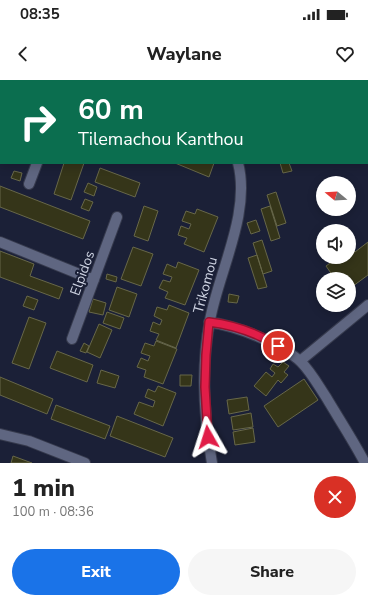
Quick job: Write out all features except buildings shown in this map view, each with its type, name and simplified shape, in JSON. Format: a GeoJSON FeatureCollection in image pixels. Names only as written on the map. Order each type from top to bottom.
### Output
{"type":"FeatureCollection","features":[{"type":"Feature","properties":{"kind":"street"},"geometry":{"type":"LineString","coordinates":[[29,184],[37,164]]}},
{"type":"Feature","properties":{"kind":"street","name":"Trikomou"},"geometry":{"type":"LineString","coordinates":[[212,463],[207,422],[205,387],[206,355],[209,322],[240,204],[241,184],[238,164]]}},
{"type":"Feature","properties":{"kind":"street","name":"Elpidos"},"geometry":{"type":"LineString","coordinates":[[72,339],[117,217]]}},
{"type":"Feature","properties":{"kind":"street"},"geometry":{"type":"LineString","coordinates":[[0,242],[94,280]]}},
{"type":"Feature","properties":{"kind":"street"},"geometry":{"type":"LineString","coordinates":[[300,361],[368,305]]}},
{"type":"Feature","properties":{"kind":"street"},"geometry":{"type":"LineString","coordinates":[[209,322],[223,324],[251,333],[269,341],[300,361],[308,370],[327,399],[365,463]]}},
{"type":"Feature","properties":{"kind":"street"},"geometry":{"type":"LineString","coordinates":[[0,434],[29,441],[85,463]]}},
{"type":"Feature","properties":{"kind":"route"},"geometry":{"type":"LineString","coordinates":[[208,437],[205,387],[209,322],[235,327],[278,346]]}}]}
